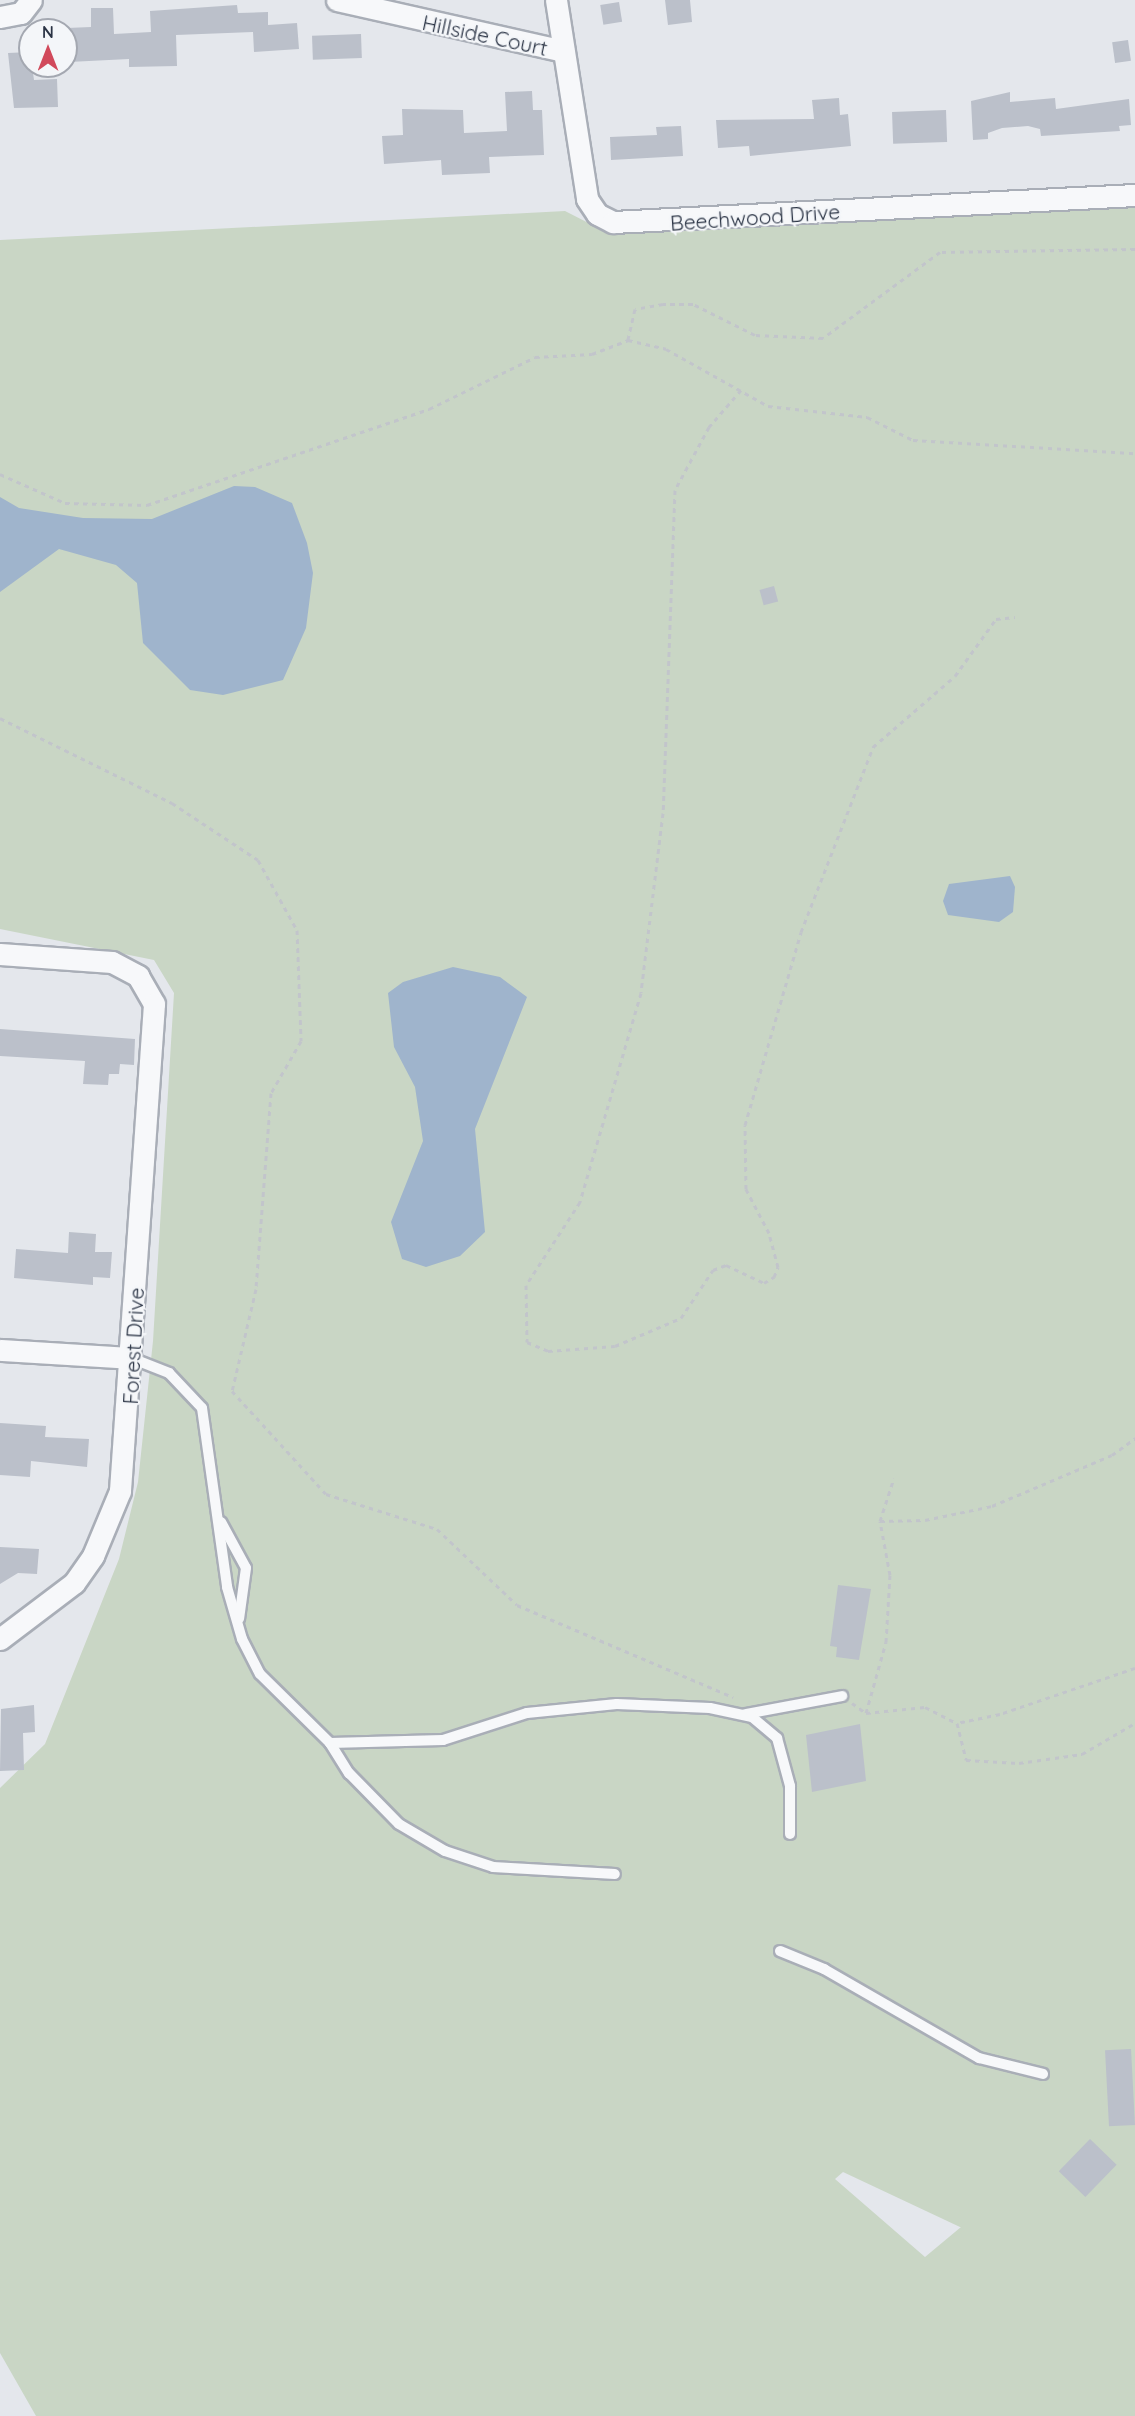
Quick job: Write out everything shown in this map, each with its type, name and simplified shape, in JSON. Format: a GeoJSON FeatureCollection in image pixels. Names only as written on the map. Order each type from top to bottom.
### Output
{"type":"FeatureCollection","features":[{"type":"Feature","properties":{"kind":"street"},"geometry":{"type":"LineString","coordinates":[[0,17],[21,13],[32,0]]}},
{"type":"Feature","properties":{"kind":"street","name":"Hillside Court"},"geometry":{"type":"LineString","coordinates":[[337,0],[563,51]]}},
{"type":"Feature","properties":{"kind":"street","name":"Beechwood Drive"},"geometry":{"type":"LineString","coordinates":[[556,0],[587,199],[597,214],[613,222],[1135,195]]}},
{"type":"Feature","properties":{"kind":"street","name":"Forest Drive"},"geometry":{"type":"LineString","coordinates":[[0,954],[112,962],[138,976],[154,1004],[124,1466],[109,1525],[74,1583],[0,1639]]}},
{"type":"Feature","properties":{"kind":"street"},"geometry":{"type":"LineString","coordinates":[[0,1350],[131,1358]]}},
{"type":"Feature","properties":{"kind":"lane"},"geometry":{"type":"LineString","coordinates":[[131,1358],[169,1373],[202,1408],[221,1522],[227,1587],[238,1622],[260,1674],[330,1743],[349,1773],[399,1824],[445,1851],[493,1867],[615,1874]]}},
{"type":"Feature","properties":{"kind":"lane"},"geometry":{"type":"LineString","coordinates":[[221,1522],[246,1568],[238,1622]]}},
{"type":"Feature","properties":{"kind":"lane"},"geometry":{"type":"LineString","coordinates":[[330,1743],[443,1740],[526,1713],[617,1704],[743,1715],[842,1696]]}},
{"type":"Feature","properties":{"kind":"lane"},"geometry":{"type":"LineString","coordinates":[[743,1715],[777,1738],[784,1753],[790,1834]]}},
{"type":"Feature","properties":{"kind":"lane"},"geometry":{"type":"LineString","coordinates":[[780,1951],[824,1970],[979,2058],[1043,2074]]}},
{"type":"Feature","properties":{"kind":"path"},"geometry":{"type":"LineString","coordinates":[[628,340],[635,309],[663,304],[693,304],[754,335],[823,338],[940,252],[1135,249]]}},
{"type":"Feature","properties":{"kind":"path"},"geometry":{"type":"LineString","coordinates":[[0,474],[65,503],[147,505],[429,409],[535,357],[592,354],[628,340],[666,349],[768,406],[867,417],[913,440],[945,446],[1135,453]]}},
{"type":"Feature","properties":{"kind":"path"},"geometry":{"type":"LineString","coordinates":[[741,390],[709,427],[675,490],[663,813],[640,993],[580,1202],[526,1286],[527,1342],[548,1351],[615,1346],[681,1318],[713,1270],[726,1265],[764,1283],[774,1277],[778,1267],[769,1233],[746,1189],[746,1125],[801,932],[873,747],[955,676],[996,619],[1015,617]]}},
{"type":"Feature","properties":{"kind":"path"},"geometry":{"type":"LineString","coordinates":[[0,718],[172,803],[258,860],[297,930],[301,1041],[271,1093],[256,1289],[232,1391],[326,1494],[437,1529],[517,1605],[762,1711]]}},
{"type":"Feature","properties":{"kind":"path"},"geometry":{"type":"LineString","coordinates":[[880,1521],[925,1520],[992,1506],[1112,1455],[1135,1438]]}},
{"type":"Feature","properties":{"kind":"path"},"geometry":{"type":"LineString","coordinates":[[866,1713],[886,1642],[890,1575],[880,1521],[894,1478]]}},
{"type":"Feature","properties":{"kind":"path"},"geometry":{"type":"LineString","coordinates":[[842,1696],[866,1713],[925,1707],[957,1723],[1000,1714],[1135,1668]]}},
{"type":"Feature","properties":{"kind":"path"},"geometry":{"type":"LineString","coordinates":[[957,1723],[966,1760],[1019,1763],[1082,1754],[1135,1723]]}},
{"type":"Feature","properties":{"kind":"green space"},"geometry":{"type":"Polygon","coordinates":[[[1135,207],[1135,2416],[36,2416],[0,2353],[0,1788],[45,1744],[119,1559],[138,1482],[153,1341],[174,993],[154,960],[0,929],[0,240],[565,211],[610,234],[1135,207]],[[843,2172],[835,2179],[925,2257],[961,2227],[843,2172]]]}},
{"type":"Feature","properties":{"kind":"water"},"geometry":{"type":"Polygon","coordinates":[[[234,486],[255,487],[292,503],[307,543],[313,573],[306,628],[283,680],[223,695],[190,690],[143,643],[137,583],[116,565],[59,549],[0,592],[0,497],[19,508],[83,518],[152,519],[234,486]]]}},
{"type":"Feature","properties":{"kind":"water"},"geometry":{"type":"Polygon","coordinates":[[[1010,876],[1015,887],[1013,912],[999,922],[948,915],[943,901],[949,884],[1010,876]]]}},
{"type":"Feature","properties":{"kind":"water"},"geometry":{"type":"Polygon","coordinates":[[[453,967],[500,977],[527,997],[475,1129],[485,1232],[460,1256],[426,1267],[402,1259],[391,1222],[423,1141],[415,1087],[394,1047],[388,993],[403,982],[453,967]]]}},
{"type":"Feature","properties":{"kind":"building"},"geometry":{"type":"Polygon","coordinates":[[[665,0],[690,0],[692,22],[668,25],[665,0]]]}},
{"type":"Feature","properties":{"kind":"building"},"geometry":{"type":"Polygon","coordinates":[[[619,2],[622,22],[603,25],[600,5],[619,2]]]}},
{"type":"Feature","properties":{"kind":"building"},"geometry":{"type":"Polygon","coordinates":[[[237,5],[238,13],[268,12],[268,25],[297,23],[299,49],[254,52],[253,32],[176,35],[177,66],[129,67],[129,59],[78,62],[78,28],[91,27],[91,8],[113,8],[114,34],[151,32],[150,11],[237,5]]]}},
{"type":"Feature","properties":{"kind":"building"},"geometry":{"type":"Polygon","coordinates":[[[361,34],[362,58],[313,60],[312,36],[361,34]]]}},
{"type":"Feature","properties":{"kind":"building"},"geometry":{"type":"Polygon","coordinates":[[[1128,40],[1131,61],[1115,63],[1112,42],[1128,40]]]}},
{"type":"Feature","properties":{"kind":"building"},"geometry":{"type":"Polygon","coordinates":[[[8,53],[18,53],[18,78],[57,79],[58,107],[14,108],[8,53]]]}},
{"type":"Feature","properties":{"kind":"building"},"geometry":{"type":"Polygon","coordinates":[[[532,91],[533,110],[542,110],[544,155],[489,157],[490,173],[442,175],[441,160],[384,164],[382,136],[403,135],[402,109],[463,110],[464,133],[507,131],[505,92],[532,91]]]}},
{"type":"Feature","properties":{"kind":"building"},"geometry":{"type":"Polygon","coordinates":[[[1010,92],[1010,102],[1055,98],[1056,109],[1129,99],[1131,125],[1119,126],[1120,131],[1041,136],[1040,129],[1028,126],[1002,128],[988,133],[988,139],[973,140],[971,101],[1010,92]]]}},
{"type":"Feature","properties":{"kind":"building"},"geometry":{"type":"Polygon","coordinates":[[[839,98],[840,115],[848,114],[851,146],[750,156],[749,146],[718,148],[716,120],[814,119],[812,100],[839,98]]]}},
{"type":"Feature","properties":{"kind":"building"},"geometry":{"type":"Polygon","coordinates":[[[946,110],[947,142],[893,144],[892,112],[946,110]]]}},
{"type":"Feature","properties":{"kind":"building"},"geometry":{"type":"Polygon","coordinates":[[[681,126],[683,156],[611,160],[610,137],[657,135],[656,127],[681,126]]]}},
{"type":"Feature","properties":{"kind":"building"},"geometry":{"type":"Polygon","coordinates":[[[774,586],[778,601],[764,605],[760,590],[774,586]]]}},
{"type":"Feature","properties":{"kind":"building"},"geometry":{"type":"Polygon","coordinates":[[[0,1029],[135,1039],[134,1065],[120,1064],[119,1074],[109,1074],[108,1085],[83,1084],[85,1061],[0,1056],[0,1029]]]}},
{"type":"Feature","properties":{"kind":"building"},"geometry":{"type":"Polygon","coordinates":[[[69,1232],[96,1234],[95,1252],[112,1252],[110,1278],[93,1277],[93,1285],[14,1278],[16,1249],[68,1253],[69,1232]]]}},
{"type":"Feature","properties":{"kind":"building"},"geometry":{"type":"Polygon","coordinates":[[[0,1423],[46,1426],[45,1437],[89,1439],[87,1467],[31,1461],[30,1477],[0,1475],[0,1423]]]}},
{"type":"Feature","properties":{"kind":"building"},"geometry":{"type":"Polygon","coordinates":[[[0,1547],[39,1549],[37,1574],[18,1573],[0,1584],[0,1547]]]}},
{"type":"Feature","properties":{"kind":"building"},"geometry":{"type":"Polygon","coordinates":[[[838,1585],[871,1589],[859,1660],[836,1657],[837,1647],[830,1646],[838,1585]]]}},
{"type":"Feature","properties":{"kind":"building"},"geometry":{"type":"Polygon","coordinates":[[[34,1705],[35,1732],[23,1733],[24,1770],[0,1771],[1,1709],[34,1705]]]}},
{"type":"Feature","properties":{"kind":"building"},"geometry":{"type":"Polygon","coordinates":[[[860,1724],[866,1781],[812,1792],[806,1735],[860,1724]]]}},
{"type":"Feature","properties":{"kind":"building"},"geometry":{"type":"Polygon","coordinates":[[[1131,2049],[1135,2125],[1109,2126],[1105,2050],[1131,2049]]]}},
{"type":"Feature","properties":{"kind":"building"},"geometry":{"type":"Polygon","coordinates":[[[1090,2139],[1117,2165],[1085,2197],[1059,2171],[1090,2139]]]}}]}
